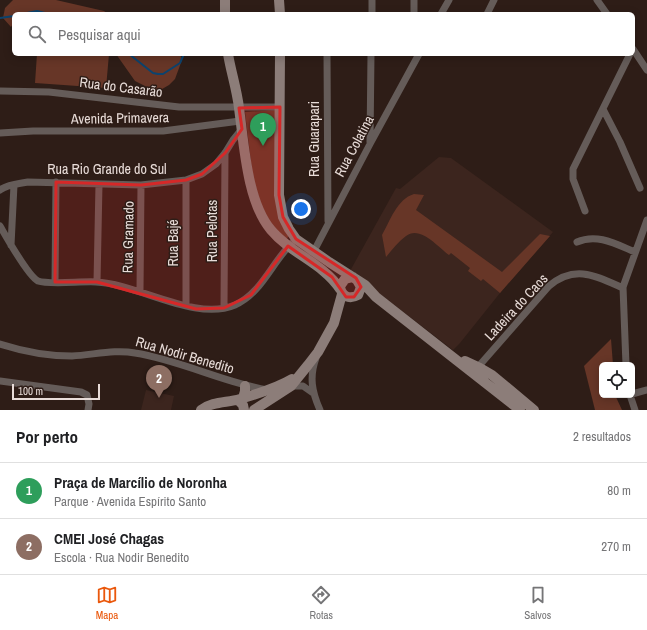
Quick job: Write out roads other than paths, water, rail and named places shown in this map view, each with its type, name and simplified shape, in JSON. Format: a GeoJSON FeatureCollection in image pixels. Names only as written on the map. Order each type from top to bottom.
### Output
{"type":"FeatureCollection","features":[{"type":"Feature","properties":{"kind":"street"},"geometry":{"type":"LineString","coordinates":[[225,0],[225,12]]}},
{"type":"Feature","properties":{"kind":"street"},"geometry":{"type":"LineString","coordinates":[[279,0],[280,12]]}},
{"type":"Feature","properties":{"kind":"street"},"geometry":{"type":"LineString","coordinates":[[372,0],[372,12]]}},
{"type":"Feature","properties":{"kind":"street"},"geometry":{"type":"LineString","coordinates":[[414,0],[414,12]]}},
{"type":"Feature","properties":{"kind":"street"},"geometry":{"type":"LineString","coordinates":[[442,12],[449,0]]}},
{"type":"Feature","properties":{"kind":"street"},"geometry":{"type":"LineString","coordinates":[[488,12],[494,0]]}},
{"type":"Feature","properties":{"kind":"street"},"geometry":{"type":"LineString","coordinates":[[597,0],[606,12]]}},
{"type":"Feature","properties":{"kind":"street"},"geometry":{"type":"LineString","coordinates":[[635,52],[647,70]]}},
{"type":"Feature","properties":{"kind":"street"},"geometry":{"type":"LineString","coordinates":[[228,56],[239,108],[250,179],[258,210],[264,221],[328,274],[341,292],[350,298],[365,292],[373,294]]}},
{"type":"Feature","properties":{"kind":"street"},"geometry":{"type":"LineString","coordinates":[[0,226],[34,278],[44,282],[97,282],[140,291],[186,306],[206,310],[224,308],[237,304],[251,296],[290,243],[286,223],[280,207],[279,195],[280,56]]}},
{"type":"Feature","properties":{"kind":"street","name":"Rua Guarapari"},"geometry":{"type":"LineString","coordinates":[[327,56],[328,223]]}},
{"type":"Feature","properties":{"kind":"street"},"geometry":{"type":"LineString","coordinates":[[370,144],[371,56]]}},
{"type":"Feature","properties":{"kind":"street"},"geometry":{"type":"LineString","coordinates":[[414,56],[414,63]]}},
{"type":"Feature","properties":{"kind":"street","name":"Rua Colatina"},"geometry":{"type":"LineString","coordinates":[[314,251],[418,56]]}},
{"type":"Feature","properties":{"kind":"street"},"geometry":{"type":"LineString","coordinates":[[585,211],[573,179],[573,172],[629,56]]}},
{"type":"Feature","properties":{"kind":"street","name":"Rua do Casarão"},"geometry":{"type":"LineString","coordinates":[[0,92],[49,92],[179,107],[280,107]]}},
{"type":"Feature","properties":{"kind":"street"},"geometry":{"type":"LineString","coordinates":[[603,109],[620,142],[640,188]]}},
{"type":"Feature","properties":{"kind":"street","name":"Avenida Primavera"},"geometry":{"type":"LineString","coordinates":[[0,133],[33,131],[169,131],[241,125]]}},
{"type":"Feature","properties":{"kind":"street","name":"Rua Rio Grande do Sul"},"geometry":{"type":"LineString","coordinates":[[0,190],[14,184],[28,182],[142,184],[186,180],[202,174],[216,164],[225,153],[241,125]]}},
{"type":"Feature","properties":{"kind":"street","name":"Rua Pelotas"},"geometry":{"type":"LineString","coordinates":[[224,308],[225,153]]}},
{"type":"Feature","properties":{"kind":"street","name":"Rua Bajé"},"geometry":{"type":"LineString","coordinates":[[186,180],[186,306]]}},
{"type":"Feature","properties":{"kind":"street"},"geometry":{"type":"LineString","coordinates":[[55,282],[56,182]]}},
{"type":"Feature","properties":{"kind":"street"},"geometry":{"type":"LineString","coordinates":[[11,245],[14,184]]}},
{"type":"Feature","properties":{"kind":"street"},"geometry":{"type":"LineString","coordinates":[[97,282],[99,184]]}},
{"type":"Feature","properties":{"kind":"street","name":"Rua Gramado"},"geometry":{"type":"LineString","coordinates":[[140,291],[142,184]]}},
{"type":"Feature","properties":{"kind":"street"},"geometry":{"type":"LineString","coordinates":[[626,362],[623,288],[647,220]]}},
{"type":"Feature","properties":{"kind":"street"},"geometry":{"type":"LineString","coordinates":[[577,242],[590,238],[600,238],[635,252]]}},
{"type":"Feature","properties":{"kind":"street"},"geometry":{"type":"LineString","coordinates":[[290,243],[314,251],[368,287],[373,294],[520,410]]}},
{"type":"Feature","properties":{"kind":"street","name":"Ladeira do Caos"},"geometry":{"type":"LineString","coordinates":[[478,367],[550,286],[558,280],[573,274],[584,273],[596,276],[623,288]]}},
{"type":"Feature","properties":{"kind":"street"},"geometry":{"type":"LineString","coordinates":[[254,410],[291,386],[318,352],[334,322],[356,296],[361,287],[355,279],[345,278],[342,282],[334,322]]}},
{"type":"Feature","properties":{"kind":"street","name":"Rua Nodir Benedito"},"geometry":{"type":"LineString","coordinates":[[0,344],[21,349],[72,356],[135,352],[178,364],[245,386],[267,390]]}},
{"type":"Feature","properties":{"kind":"street"},"geometry":{"type":"LineString","coordinates":[[443,348],[492,376],[534,410]]}},
{"type":"Feature","properties":{"kind":"street"},"geometry":{"type":"LineString","coordinates":[[318,352],[313,369],[313,393],[320,410]]}},
{"type":"Feature","properties":{"kind":"street"},"geometry":{"type":"LineString","coordinates":[[201,410],[218,402],[240,399],[267,390],[287,382],[299,375]]}},
{"type":"Feature","properties":{"kind":"street"},"geometry":{"type":"LineString","coordinates":[[0,382],[81,392],[87,395],[89,404],[88,410]]}},
{"type":"Feature","properties":{"kind":"street"},"geometry":{"type":"LineString","coordinates":[[240,399],[245,391],[245,386]]}},
{"type":"Feature","properties":{"kind":"street"},"geometry":{"type":"LineString","coordinates":[[291,386],[303,386],[313,393]]}},
{"type":"Feature","properties":{"kind":"street"},"geometry":{"type":"LineString","coordinates":[[635,393],[647,390]]}},
{"type":"Feature","properties":{"kind":"street"},"geometry":{"type":"LineString","coordinates":[[632,398],[635,410]]}},
{"type":"Feature","properties":{"kind":"street"},"geometry":{"type":"LineString","coordinates":[[240,399],[244,410]]}},
{"type":"Feature","properties":{"kind":"waterway"},"geometry":{"type":"LineString","coordinates":[[32,12],[41,12]]}},
{"type":"Feature","properties":{"kind":"waterway"},"geometry":{"type":"LineString","coordinates":[[0,18],[12,16]]}},
{"type":"Feature","properties":{"kind":"waterway"},"geometry":{"type":"LineString","coordinates":[[132,56],[153,73],[158,74],[163,74],[180,63],[183,56]]}},
{"type":"Feature","properties":{"kind":"place","name":"Praça de Marcílio de Noronha"},"geometry":{"type":"Point","coordinates":[263,146]}},
{"type":"Feature","properties":{"kind":"place","name":"CMEI José Chagas"},"geometry":{"type":"Point","coordinates":[159,398]}}]}
